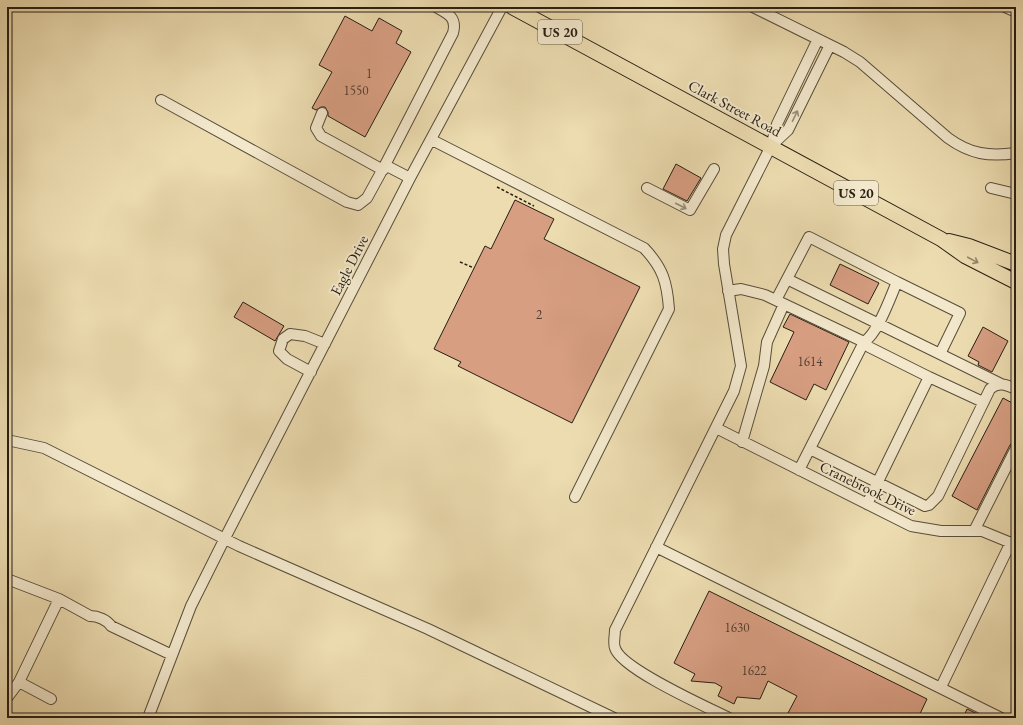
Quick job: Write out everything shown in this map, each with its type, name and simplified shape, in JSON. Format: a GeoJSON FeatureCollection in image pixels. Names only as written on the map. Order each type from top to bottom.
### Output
{"type":"FeatureCollection","features":[{"type":"Feature","properties":{"kind":"highway","name":"Clark Street Road"},"geometry":{"type":"LineString","coordinates":[[512,7],[528,11],[941,239],[965,256],[1016,282]]}},
{"type":"Feature","properties":{"kind":"highway","name":"Clark Street Road"},"geometry":{"type":"LineString","coordinates":[[941,239],[969,246],[1016,264]]}},
{"type":"Feature","properties":{"kind":"street"},"geometry":{"type":"LineString","coordinates":[[161,100],[347,202],[358,205],[367,198],[454,33],[454,19],[449,14],[436,7]]}},
{"type":"Feature","properties":{"kind":"street","name":"Eagle Drive"},"geometry":{"type":"LineString","coordinates":[[148,718],[191,606],[224,538],[410,178],[432,140],[502,7]]}},
{"type":"Feature","properties":{"kind":"street"},"geometry":{"type":"LineString","coordinates":[[753,7],[830,45],[860,62],[961,148],[988,155],[1016,153]]}},
{"type":"Feature","properties":{"kind":"street"},"geometry":{"type":"LineString","coordinates":[[1005,7],[1016,12]]}},
{"type":"Feature","properties":{"kind":"street"},"geometry":{"type":"LineString","coordinates":[[729,718],[646,675],[623,661],[614,648],[615,630],[734,391],[741,366],[728,291],[723,249],[726,235],[771,146],[777,124],[818,39]]}},
{"type":"Feature","properties":{"kind":"street"},"geometry":{"type":"LineString","coordinates":[[771,146],[788,130],[830,45]]}},
{"type":"Feature","properties":{"kind":"street"},"geometry":{"type":"LineString","coordinates":[[322,113],[316,128],[317,133],[384,167],[410,178]]}},
{"type":"Feature","properties":{"kind":"street"},"geometry":{"type":"LineString","coordinates":[[432,140],[644,248],[657,262],[668,290],[669,309],[575,497]]}},
{"type":"Feature","properties":{"kind":"street"},"geometry":{"type":"LineString","coordinates":[[647,188],[690,210],[714,169]]}},
{"type":"Feature","properties":{"kind":"street"},"geometry":{"type":"LineString","coordinates":[[991,188],[1016,194]]}},
{"type":"Feature","properties":{"kind":"street"},"geometry":{"type":"LineString","coordinates":[[742,442],[764,366],[767,342],[787,279],[809,237],[960,313],[940,354]]}},
{"type":"Feature","properties":{"kind":"street"},"geometry":{"type":"LineString","coordinates":[[787,279],[1016,390]]}},
{"type":"Feature","properties":{"kind":"street"},"geometry":{"type":"LineString","coordinates":[[799,470],[864,342],[870,338],[897,282]]}},
{"type":"Feature","properties":{"kind":"street"},"geometry":{"type":"LineString","coordinates":[[728,291],[741,289],[753,291],[780,302],[864,342],[869,346],[983,402]]}},
{"type":"Feature","properties":{"kind":"street"},"geometry":{"type":"LineString","coordinates":[[311,372],[287,360],[279,351],[283,339],[290,334],[305,336],[325,344]]}},
{"type":"Feature","properties":{"kind":"street"},"geometry":{"type":"LineString","coordinates":[[867,504],[929,376]]}},
{"type":"Feature","properties":{"kind":"street"},"geometry":{"type":"LineString","coordinates":[[810,449],[925,506],[929,505],[938,496],[983,402],[994,385],[1001,384]]}},
{"type":"Feature","properties":{"kind":"street","name":"Cranebrook Drive"},"geometry":{"type":"LineString","coordinates":[[716,428],[918,528],[941,531],[982,532],[1014,544]]}},
{"type":"Feature","properties":{"kind":"street"},"geometry":{"type":"LineString","coordinates":[[7,440],[44,448],[224,538],[279,564],[428,629],[614,718]]}},
{"type":"Feature","properties":{"kind":"street"},"geometry":{"type":"LineString","coordinates":[[974,532],[1016,448]]}},
{"type":"Feature","properties":{"kind":"street"},"geometry":{"type":"LineString","coordinates":[[941,687],[1014,544]]}},
{"type":"Feature","properties":{"kind":"street"},"geometry":{"type":"LineString","coordinates":[[656,547],[1002,718]]}},
{"type":"Feature","properties":{"kind":"street"},"geometry":{"type":"LineString","coordinates":[[7,579],[59,599],[90,616],[93,621],[106,628],[111,626],[172,655]]}},
{"type":"Feature","properties":{"kind":"street"},"geometry":{"type":"LineString","coordinates":[[7,698],[19,682],[59,599]]}},
{"type":"Feature","properties":{"kind":"street"},"geometry":{"type":"LineString","coordinates":[[19,682],[51,699]]}},
{"type":"Feature","properties":{"kind":"path"},"geometry":{"type":"LineString","coordinates":[[497,187],[534,206]]}},
{"type":"Feature","properties":{"kind":"path"},"geometry":{"type":"LineString","coordinates":[[460,262],[474,268]]}},
{"type":"Feature","properties":{"kind":"building"},"geometry":{"type":"Polygon","coordinates":[[[345,16],[372,31],[379,18],[402,31],[396,43],[411,52],[365,137],[328,116],[328,112],[325,107],[321,107],[316,110],[312,108],[332,72],[319,65],[345,16]]]}},
{"type":"Feature","properties":{"kind":"building"},"geometry":{"type":"Polygon","coordinates":[[[676,164],[701,178],[687,201],[663,189],[676,164]]]}},
{"type":"Feature","properties":{"kind":"building"},"geometry":{"type":"Polygon","coordinates":[[[515,200],[554,219],[544,239],[640,287],[572,423],[458,366],[461,362],[434,349],[485,246],[491,249],[515,200]]]}},
{"type":"Feature","properties":{"kind":"building"},"geometry":{"type":"Polygon","coordinates":[[[840,264],[879,283],[868,304],[830,285],[840,264]]]}},
{"type":"Feature","properties":{"kind":"building"},"geometry":{"type":"Polygon","coordinates":[[[243,302],[284,326],[275,341],[234,317],[243,302]]]}},
{"type":"Feature","properties":{"kind":"building"},"geometry":{"type":"Polygon","coordinates":[[[790,314],[849,342],[826,390],[814,384],[806,400],[770,382],[794,332],[783,327],[790,314]]]}},
{"type":"Feature","properties":{"kind":"building"},"geometry":{"type":"Polygon","coordinates":[[[983,327],[1008,341],[992,372],[978,365],[979,362],[968,356],[983,327]]]}},
{"type":"Feature","properties":{"kind":"building"},"geometry":{"type":"Polygon","coordinates":[[[1003,398],[1016,405],[1016,438],[1010,445],[977,510],[952,496],[1003,398]]]}},
{"type":"Feature","properties":{"kind":"building"},"geometry":{"type":"Polygon","coordinates":[[[709,591],[927,699],[918,718],[798,718],[788,713],[797,696],[768,681],[760,699],[737,697],[734,704],[718,696],[722,687],[715,683],[691,681],[695,674],[674,663],[709,591]]]}},
{"type":"Feature","properties":{"kind":"building"},"geometry":{"type":"Polygon","coordinates":[[[967,709],[986,718],[963,718],[967,709]]]}}]}
